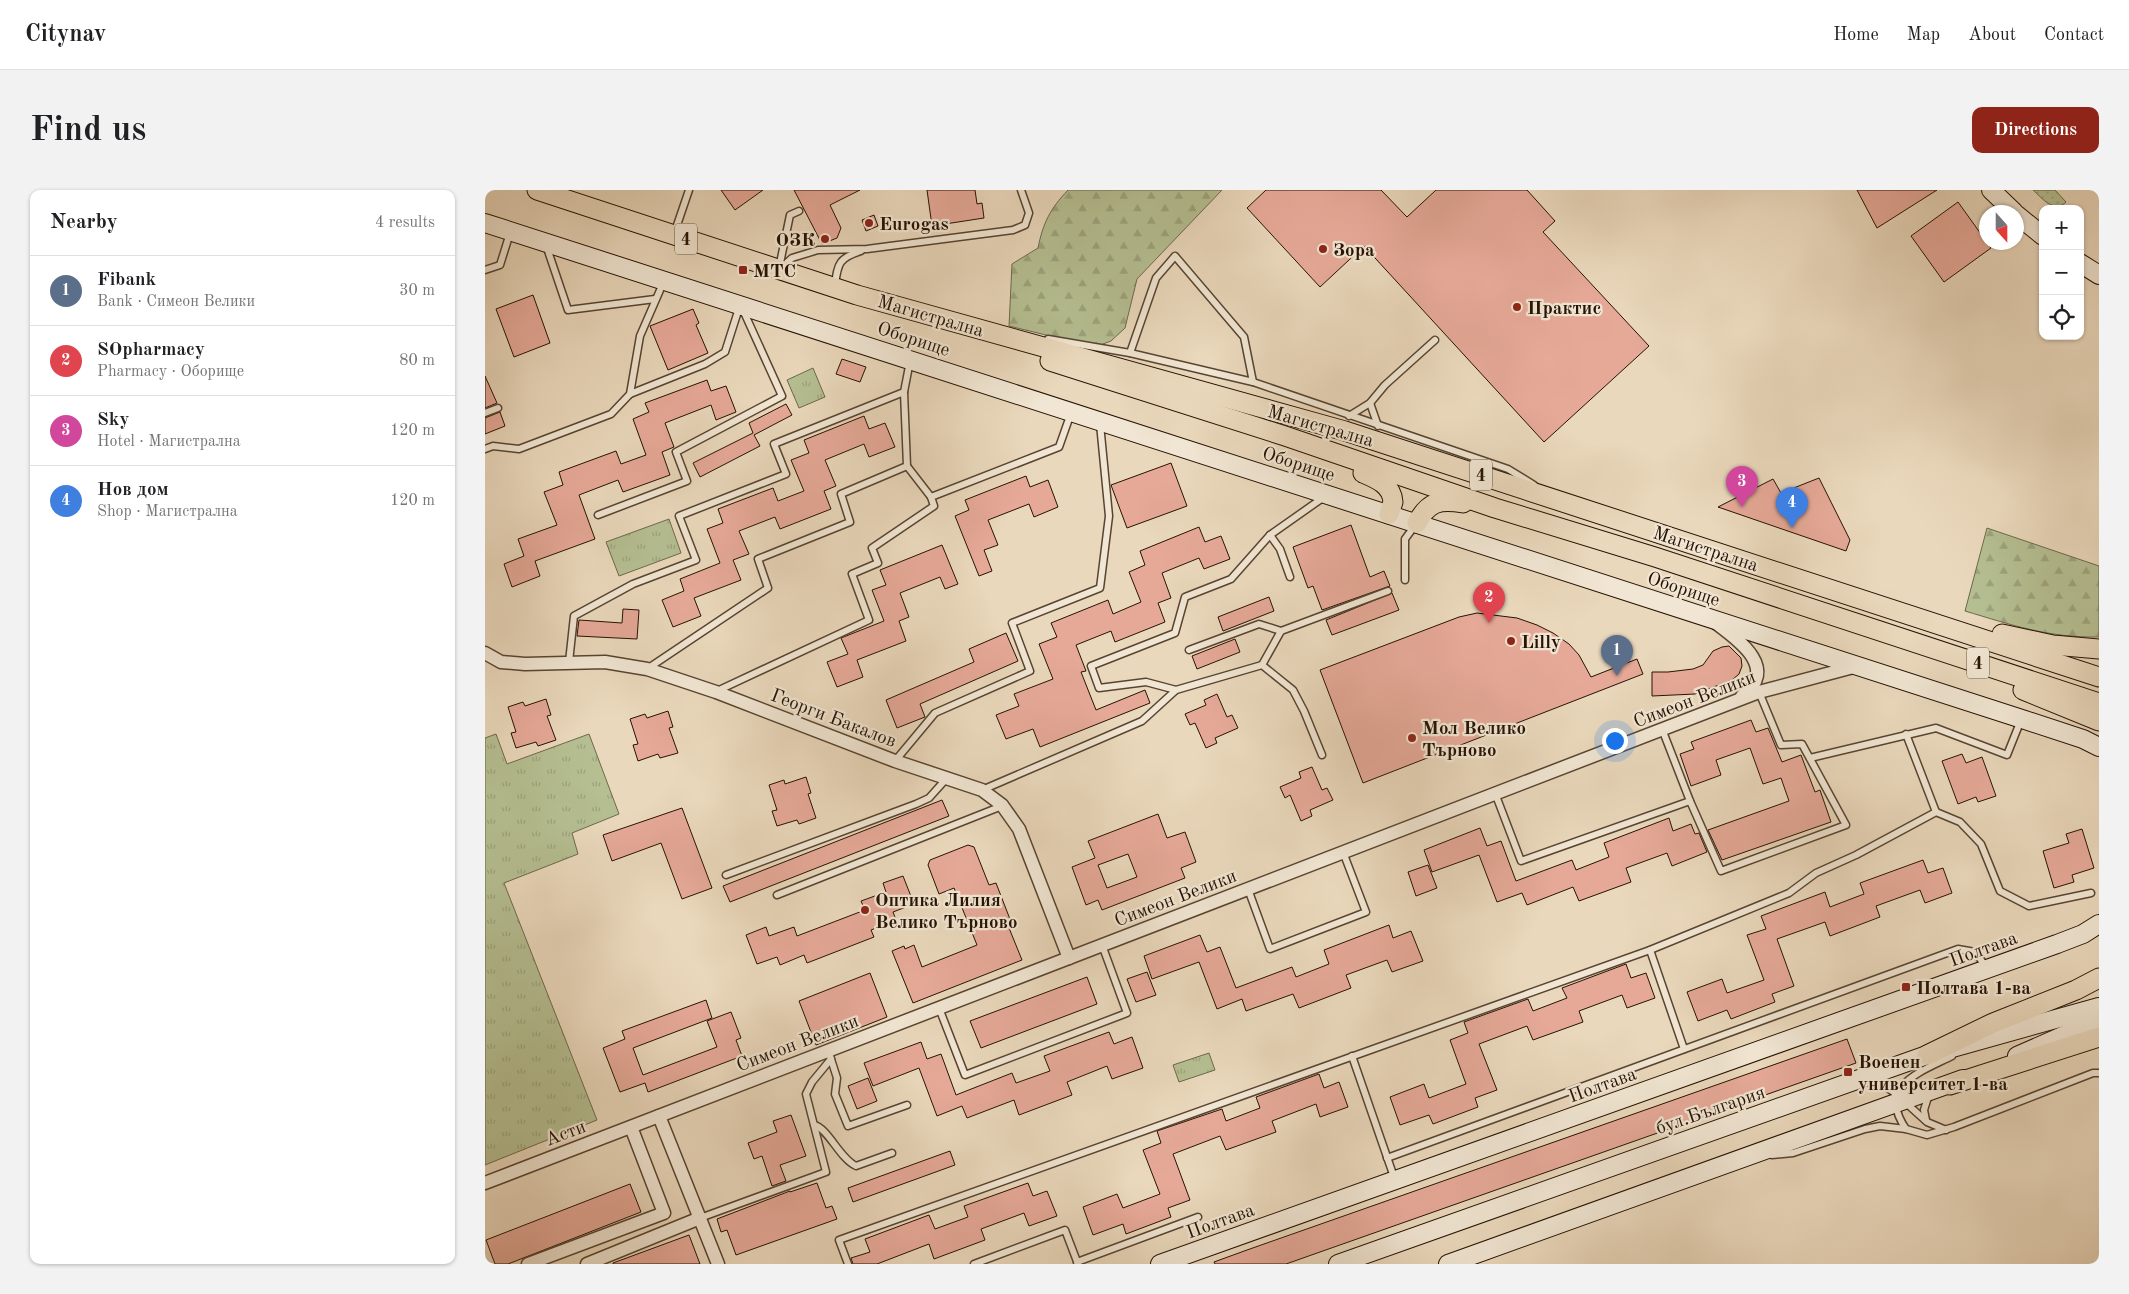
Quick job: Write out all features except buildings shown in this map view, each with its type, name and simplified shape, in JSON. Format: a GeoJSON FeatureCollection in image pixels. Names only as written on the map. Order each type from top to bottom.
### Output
{"type":"FeatureCollection","features":[{"type":"Feature","properties":{"kind":"main road","name":"Магистрална"},"geometry":{"type":"LineString","coordinates":[[537,190],[857,295],[1345,431],[2099,677]]}},
{"type":"Feature","properties":{"kind":"main road","name":"4"},"geometry":{"type":"LineString","coordinates":[[857,295],[1103,379],[1285,436],[1495,508],[1655,557],[2099,703]]}},
{"type":"Feature","properties":{"kind":"main road"},"geometry":{"type":"LineString","coordinates":[[1285,436],[1384,484],[1393,497],[1389,514]]}},
{"type":"Feature","properties":{"kind":"main road"},"geometry":{"type":"LineString","coordinates":[[1417,523],[1426,508],[1439,502],[1455,502],[1495,508]]}},
{"type":"Feature","properties":{"kind":"main road"},"geometry":{"type":"LineString","coordinates":[[1865,601],[2037,642],[2099,649]]}},
{"type":"Feature","properties":{"kind":"main road"},"geometry":{"type":"LineString","coordinates":[[1858,623],[2099,721]]}},
{"type":"Feature","properties":{"kind":"main road"},"geometry":{"type":"LineString","coordinates":[[1927,1055],[1993,1023],[2076,990],[2099,978]]}},
{"type":"Feature","properties":{"kind":"main road"},"geometry":{"type":"LineString","coordinates":[[1950,1085],[2099,1037]]}},
{"type":"Feature","properties":{"kind":"street"},"geometry":{"type":"LineString","coordinates":[[1991,190],[2006,205]]}},
{"type":"Feature","properties":{"kind":"street"},"geometry":{"type":"LineString","coordinates":[[2024,221],[2039,233]]}},
{"type":"Feature","properties":{"kind":"street","name":"Оборище"},"geometry":{"type":"LineString","coordinates":[[485,223],[2022,719],[2083,739],[2099,747]]}},
{"type":"Feature","properties":{"kind":"street"},"geometry":{"type":"LineString","coordinates":[[2084,266],[2099,275]]}},
{"type":"Feature","properties":{"kind":"street"},"geometry":{"type":"LineString","coordinates":[[1708,618],[1743,643],[1749,649],[1756,666],[1757,674],[1753,686],[1736,701]]}},
{"type":"Feature","properties":{"kind":"street","name":"Георги Бакалов"},"geometry":{"type":"LineString","coordinates":[[485,653],[501,662],[525,664],[605,662],[647,669],[716,692],[895,761],[981,790],[1002,805],[1019,829],[1069,958]]}},
{"type":"Feature","properties":{"kind":"street","name":"Симеон Велики"},"geometry":{"type":"LineString","coordinates":[[659,1116],[830,1055],[939,1008],[1759,692],[1857,666]]}},
{"type":"Feature","properties":{"kind":"street","name":"Полтава"},"geometry":{"type":"LineString","coordinates":[[1160,1264],[2057,944],[2083,934],[2099,924]]}},
{"type":"Feature","properties":{"kind":"street","name":"бул.България"},"geometry":{"type":"LineString","coordinates":[[1338,1264],[1927,1055],[2099,1007]]}},
{"type":"Feature","properties":{"kind":"street"},"geometry":{"type":"LineString","coordinates":[[1448,1264],[1750,1156],[1899,1100],[1950,1085],[2099,1020]]}},
{"type":"Feature","properties":{"kind":"street"},"geometry":{"type":"LineString","coordinates":[[659,1116],[718,1264]]}},
{"type":"Feature","properties":{"kind":"street","name":"Асти"},"geometry":{"type":"LineString","coordinates":[[485,1183],[659,1116]]}},
{"type":"Feature","properties":{"kind":"street"},"geometry":{"type":"LineString","coordinates":[[528,1264],[664,1213],[631,1126]]}},
{"type":"Feature","properties":{"kind":"street"},"geometry":{"type":"LineString","coordinates":[[587,1264],[700,1218]]}},
{"type":"Feature","properties":{"kind":"lane"},"geometry":{"type":"LineString","coordinates":[[674,235],[689,190]]}},
{"type":"Feature","properties":{"kind":"lane"},"geometry":{"type":"LineString","coordinates":[[779,269],[792,258],[818,250],[867,249],[1013,230],[1025,225],[1029,212],[1021,190]]}},
{"type":"Feature","properties":{"kind":"lane"},"geometry":{"type":"LineString","coordinates":[[779,269],[790,215],[799,211]]}},
{"type":"Feature","properties":{"kind":"lane"},"geometry":{"type":"LineString","coordinates":[[485,270],[500,265],[511,230]]}},
{"type":"Feature","properties":{"kind":"lane"},"geometry":{"type":"LineString","coordinates":[[544,241],[568,310],[655,299]]}},
{"type":"Feature","properties":{"kind":"lane"},"geometry":{"type":"LineString","coordinates":[[835,287],[837,267],[845,256],[867,249]]}},
{"type":"Feature","properties":{"kind":"lane"},"geometry":{"type":"LineString","coordinates":[[1130,354],[1156,278],[1175,256],[1244,336],[1253,382]]}},
{"type":"Feature","properties":{"kind":"lane"},"geometry":{"type":"LineString","coordinates":[[630,394],[640,336],[664,280]]}},
{"type":"Feature","properties":{"kind":"lane"},"geometry":{"type":"LineString","coordinates":[[485,449],[493,446],[519,449],[611,414],[630,394],[705,364],[725,352],[740,304]]}},
{"type":"Feature","properties":{"kind":"lane"},"geometry":{"type":"LineString","coordinates":[[598,514],[687,481],[676,452],[782,396],[740,304]]}},
{"type":"Feature","properties":{"kind":"lane"},"geometry":{"type":"LineString","coordinates":[[966,325],[1130,354],[1253,382],[1508,469],[1561,501]]}},
{"type":"Feature","properties":{"kind":"lane"},"geometry":{"type":"LineString","coordinates":[[1349,416],[1370,403],[1385,384],[1435,340]]}},
{"type":"Feature","properties":{"kind":"lane"},"geometry":{"type":"LineString","coordinates":[[716,692],[869,620],[851,574],[878,563],[872,548],[934,506],[931,497],[907,466],[904,392],[910,359]]}},
{"type":"Feature","properties":{"kind":"lane"},"geometry":{"type":"LineString","coordinates":[[569,662],[574,616],[633,584],[697,560],[679,516],[786,474],[774,444],[904,392]]}},
{"type":"Feature","properties":{"kind":"lane"},"geometry":{"type":"LineString","coordinates":[[1370,403],[1378,426]]}},
{"type":"Feature","properties":{"kind":"lane"},"geometry":{"type":"LineString","coordinates":[[485,414],[498,408]]}},
{"type":"Feature","properties":{"kind":"lane"},"geometry":{"type":"LineString","coordinates":[[931,497],[1059,448],[1071,411]]}},
{"type":"Feature","properties":{"kind":"lane"},"geometry":{"type":"LineString","coordinates":[[895,761],[935,713],[1030,671],[1012,623],[1100,588],[1109,516],[1099,420]]}},
{"type":"Feature","properties":{"kind":"lane"},"geometry":{"type":"LineString","coordinates":[[647,669],[768,588],[758,559],[850,522],[841,494],[907,466]]}},
{"type":"Feature","properties":{"kind":"lane"},"geometry":{"type":"LineString","coordinates":[[1176,690],[1146,682],[1099,688],[1091,666],[1175,633],[1185,597],[1231,579],[1270,535],[1328,494]]}},
{"type":"Feature","properties":{"kind":"lane"},"geometry":{"type":"LineString","coordinates":[[1405,580],[1405,539],[1417,523]]}},
{"type":"Feature","properties":{"kind":"lane"},"geometry":{"type":"LineString","coordinates":[[1270,535],[1280,549],[1290,576]]}},
{"type":"Feature","properties":{"kind":"lane"},"geometry":{"type":"LineString","coordinates":[[1189,650],[1259,624],[1281,631],[1388,592]]}},
{"type":"Feature","properties":{"kind":"lane"},"geometry":{"type":"LineString","coordinates":[[981,790],[1142,722],[1176,690],[1262,665],[1281,631]]}},
{"type":"Feature","properties":{"kind":"lane"},"geometry":{"type":"LineString","coordinates":[[1262,665],[1293,690],[1304,711],[1322,756]]}},
{"type":"Feature","properties":{"kind":"lane"},"geometry":{"type":"LineString","coordinates":[[1662,729],[1690,801],[1721,871],[1846,825],[1801,744],[1781,745],[1759,692]]}},
{"type":"Feature","properties":{"kind":"lane"},"geometry":{"type":"LineString","coordinates":[[1810,758],[1936,728],[2007,756],[2022,719]]}},
{"type":"Feature","properties":{"kind":"lane"},"geometry":{"type":"LineString","coordinates":[[1906,734],[1936,812],[1960,822],[1981,844],[2000,891],[2029,906],[2091,893]]}},
{"type":"Feature","properties":{"kind":"lane"},"geometry":{"type":"LineString","coordinates":[[727,875],[916,804],[929,798],[947,778]]}},
{"type":"Feature","properties":{"kind":"lane"},"geometry":{"type":"LineString","coordinates":[[1495,794],[1521,862],[1690,801]]}},
{"type":"Feature","properties":{"kind":"lane"},"geometry":{"type":"LineString","coordinates":[[777,895],[1002,805]]}},
{"type":"Feature","properties":{"kind":"lane"},"geometry":{"type":"LineString","coordinates":[[847,1264],[839,1240],[1650,950],[1789,893],[1816,873],[1936,812]]}},
{"type":"Feature","properties":{"kind":"lane"},"geometry":{"type":"LineString","coordinates":[[1248,889],[1270,949],[1366,912],[1343,852]]}},
{"type":"Feature","properties":{"kind":"lane"},"geometry":{"type":"LineString","coordinates":[[939,1008],[965,1075],[1127,1013],[1102,945]]}},
{"type":"Feature","properties":{"kind":"lane"},"geometry":{"type":"LineString","coordinates":[[1387,1158],[1958,949],[1975,952],[1987,969]]}},
{"type":"Feature","properties":{"kind":"lane"},"geometry":{"type":"LineString","coordinates":[[1650,950],[1684,1049]]}},
{"type":"Feature","properties":{"kind":"lane"},"geometry":{"type":"LineString","coordinates":[[1906,1129],[1900,1120],[1899,1100],[1905,1082],[1926,1069],[1985,1040]]}},
{"type":"Feature","properties":{"kind":"lane"},"geometry":{"type":"LineString","coordinates":[[830,1055],[837,1078],[835,1094],[849,1126],[907,1105]]}},
{"type":"Feature","properties":{"kind":"lane"},"geometry":{"type":"LineString","coordinates":[[700,1218],[826,1172],[806,1094],[830,1055]]}},
{"type":"Feature","properties":{"kind":"lane"},"geometry":{"type":"LineString","coordinates":[[1352,1056],[1395,1180]]}},
{"type":"Feature","properties":{"kind":"lane"},"geometry":{"type":"LineString","coordinates":[[1750,1156],[1793,1153],[1865,1129],[1880,1126],[1906,1129],[1927,1135],[1946,1130],[2093,1073],[2099,1073]]}},
{"type":"Feature","properties":{"kind":"lane"},"geometry":{"type":"LineString","coordinates":[[1859,1079],[1873,1080],[1885,1086],[1899,1100],[1927,1122],[1946,1130]]}},
{"type":"Feature","properties":{"kind":"lane"},"geometry":{"type":"LineString","coordinates":[[1927,1122],[1923,1110],[1930,1092]]}},
{"type":"Feature","properties":{"kind":"lane"},"geometry":{"type":"LineString","coordinates":[[814,1125],[821,1129],[848,1162],[856,1166],[892,1153]]}},
{"type":"Feature","properties":{"kind":"lane"},"geometry":{"type":"LineString","coordinates":[[974,1264],[1065,1230],[1078,1263],[1198,1218]]}},
{"type":"Feature","properties":{"kind":"green space"},"geometry":{"type":"Polygon","coordinates":[[[1068,190],[1222,190],[1137,279],[1125,328],[1111,341],[1095,347],[1009,326],[1012,264],[1038,248],[1048,217],[1068,190]]]}},
{"type":"Feature","properties":{"kind":"green space"},"geometry":{"type":"Polygon","coordinates":[[[2033,190],[2055,190],[2066,202],[2062,205],[2051,205],[2033,190]]]}},
{"type":"Feature","properties":{"kind":"green space"},"geometry":{"type":"Polygon","coordinates":[[[813,368],[825,397],[799,408],[787,380],[813,368]]]}},
{"type":"Feature","properties":{"kind":"green space"},"geometry":{"type":"Polygon","coordinates":[[[669,519],[681,553],[619,576],[606,542],[669,519]]]}},
{"type":"Feature","properties":{"kind":"green space"},"geometry":{"type":"Polygon","coordinates":[[[1987,528],[2099,566],[2099,637],[2047,633],[2015,626],[1965,611],[1987,528]]]}},
{"type":"Feature","properties":{"kind":"green space"},"geometry":{"type":"Polygon","coordinates":[[[496,734],[507,764],[589,734],[619,814],[572,833],[578,854],[504,883],[597,1120],[485,1165],[485,738],[496,734]]]}},
{"type":"Feature","properties":{"kind":"green space"},"geometry":{"type":"Polygon","coordinates":[[[1209,1053],[1215,1070],[1179,1082],[1173,1065],[1209,1053]]]}},
{"type":"Feature","properties":{"kind":"place","name":"Eurogas"},"geometry":{"type":"Point","coordinates":[869,223]}},
{"type":"Feature","properties":{"kind":"place","name":"ОЗК"},"geometry":{"type":"Point","coordinates":[825,239]}},
{"type":"Feature","properties":{"kind":"place","name":"Зора"},"geometry":{"type":"Point","coordinates":[1323,249]}},
{"type":"Feature","properties":{"kind":"place","name":"МТС"},"geometry":{"type":"Point","coordinates":[743,270]}},
{"type":"Feature","properties":{"kind":"place","name":"Практис"},"geometry":{"type":"Point","coordinates":[1517,307]}},
{"type":"Feature","properties":{"kind":"place","name":"Sky"},"geometry":{"type":"Point","coordinates":[1742,507]}},
{"type":"Feature","properties":{"kind":"place","name":"Нов дом"},"geometry":{"type":"Point","coordinates":[1792,528]}},
{"type":"Feature","properties":{"kind":"place","name":"SOpharmacy"},"geometry":{"type":"Point","coordinates":[1489,623]}},
{"type":"Feature","properties":{"kind":"place","name":"Lilly"},"geometry":{"type":"Point","coordinates":[1511,641]}},
{"type":"Feature","properties":{"kind":"place","name":"Fibank"},"geometry":{"type":"Point","coordinates":[1617,676]}},
{"type":"Feature","properties":{"kind":"place","name":"Мол Велико Търново"},"geometry":{"type":"Point","coordinates":[1412,738]}},
{"type":"Feature","properties":{"kind":"place","name":"Оптика Лилия Велико Търново"},"geometry":{"type":"Point","coordinates":[865,910]}},
{"type":"Feature","properties":{"kind":"place","name":"Полтава 1-ва"},"geometry":{"type":"Point","coordinates":[1906,987]}},
{"type":"Feature","properties":{"kind":"place","name":"Военен университет 1-ва"},"geometry":{"type":"Point","coordinates":[1848,1072]}}]}
